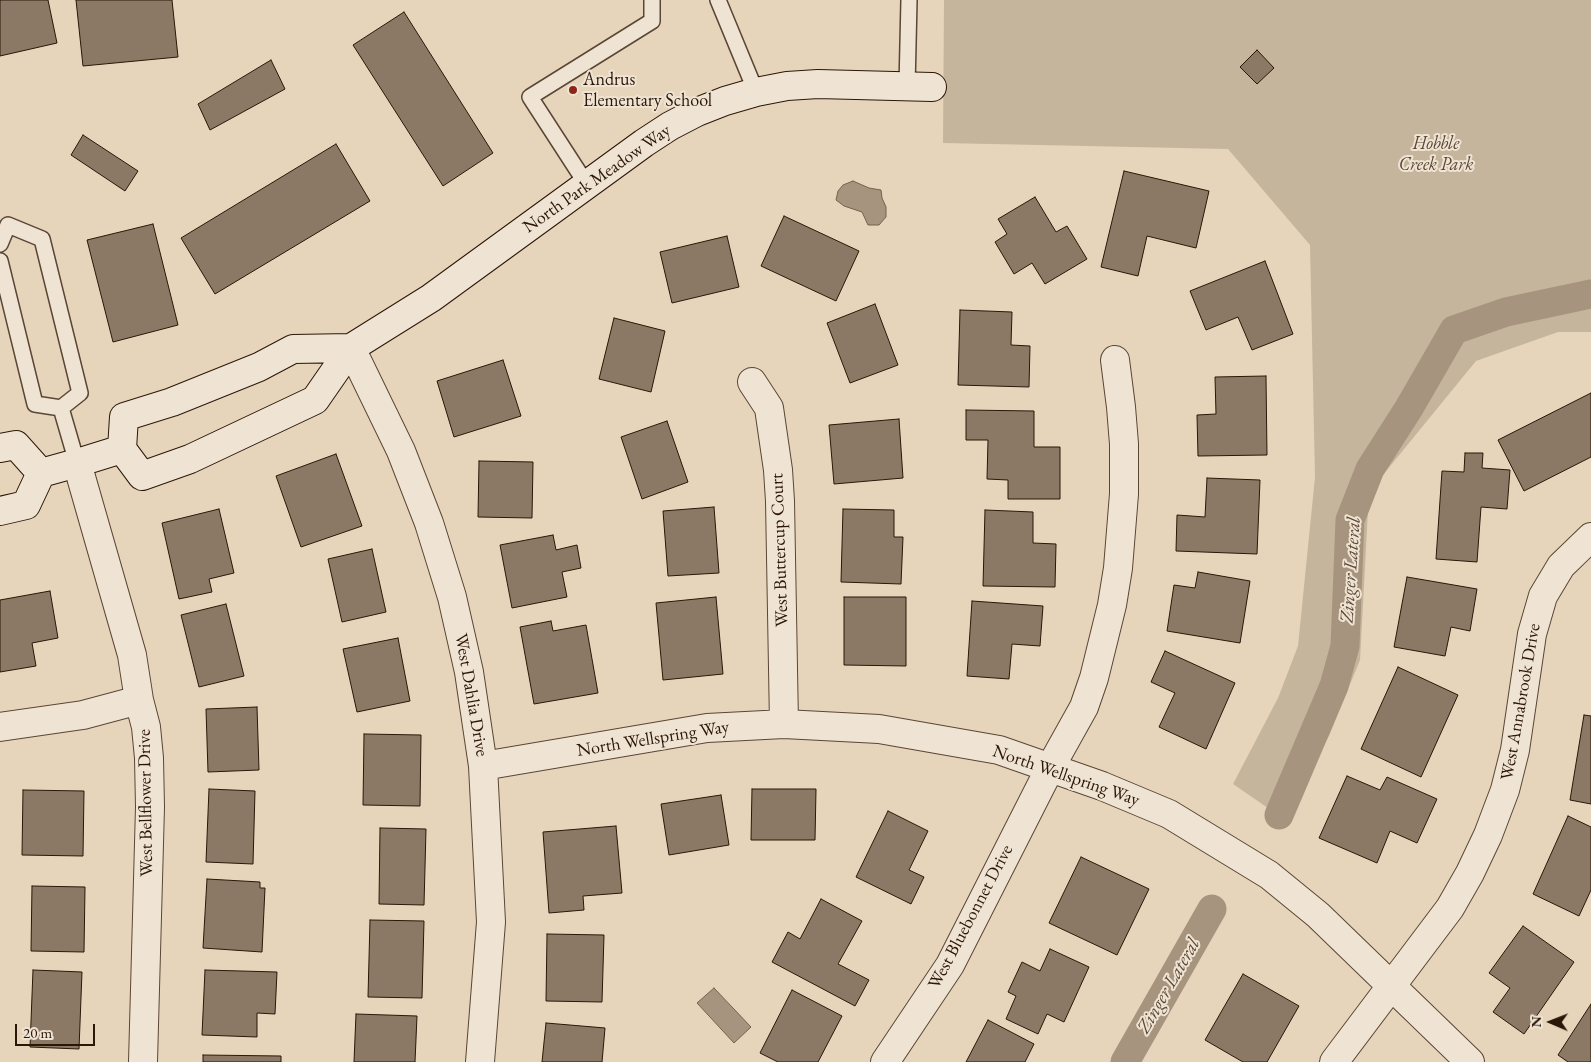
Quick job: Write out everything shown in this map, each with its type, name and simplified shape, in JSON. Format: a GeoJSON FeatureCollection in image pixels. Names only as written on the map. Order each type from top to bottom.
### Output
{"type":"FeatureCollection","features":[{"type":"Feature","properties":{"kind":"street","name":"North Park Meadow Way"},"geometry":{"type":"LineString","coordinates":[[122,448],[142,476],[190,460],[315,400],[351,348],[431,298],[587,184],[670,126],[697,112],[725,100],[787,86],[818,84],[920,87]]}},
{"type":"Feature","properties":{"kind":"street"},"geometry":{"type":"LineString","coordinates":[[0,510],[26,505],[41,473],[122,448],[124,417],[172,402],[259,367],[293,349],[351,348]]}},
{"type":"Feature","properties":{"kind":"street","name":"West Dahlia Drive"},"geometry":{"type":"LineString","coordinates":[[351,348],[401,452],[429,523],[452,597],[469,672],[483,766],[491,922],[480,1062]]}},
{"type":"Feature","properties":{"kind":"street","name":"West Bluebonnet Drive"},"geometry":{"type":"LineString","coordinates":[[886,1062],[950,965],[1050,768],[1084,707],[1094,678],[1112,605],[1118,568],[1124,494],[1121,407],[1115,360]]}},
{"type":"Feature","properties":{"kind":"street","name":"West Buttercup Court"},"geometry":{"type":"LineString","coordinates":[[752,382],[769,408],[778,470],[784,724]]}},
{"type":"Feature","properties":{"kind":"street"},"geometry":{"type":"LineString","coordinates":[[0,448],[16,445],[41,473]]}},
{"type":"Feature","properties":{"kind":"street","name":"West Bellflower Drive"},"geometry":{"type":"LineString","coordinates":[[77,463],[132,655],[139,700],[146,727],[150,807],[143,1062]]}},
{"type":"Feature","properties":{"kind":"street","name":"West Annabrook Drive"},"geometry":{"type":"LineString","coordinates":[[1334,1062],[1450,908],[1470,873],[1505,790],[1515,750],[1532,634],[1543,596],[1561,566],[1591,537]]}},
{"type":"Feature","properties":{"kind":"street"},"geometry":{"type":"LineString","coordinates":[[0,726],[83,715],[139,700]]}},
{"type":"Feature","properties":{"kind":"street","name":"North Wellspring Way"},"geometry":{"type":"LineString","coordinates":[[483,766],[707,728],[784,724],[879,729],[999,750],[1102,786],[1169,814],[1270,875],[1318,915],[1470,1062]]}},
{"type":"Feature","properties":{"kind":"lane"},"geometry":{"type":"LineString","coordinates":[[587,184],[530,97],[652,21],[652,0]]}},
{"type":"Feature","properties":{"kind":"lane"},"geometry":{"type":"LineString","coordinates":[[718,0],[756,92]]}},
{"type":"Feature","properties":{"kind":"lane"},"geometry":{"type":"LineString","coordinates":[[909,0],[920,87]]}},
{"type":"Feature","properties":{"kind":"lane"},"geometry":{"type":"LineString","coordinates":[[0,244],[8,225],[42,239],[80,393],[61,408],[35,404],[0,261]]}},
{"type":"Feature","properties":{"kind":"lane"},"geometry":{"type":"LineString","coordinates":[[61,408],[77,463]]}},
{"type":"Feature","properties":{"kind":"green space","name":"Hobble Creek Park"},"geometry":{"type":"Polygon","coordinates":[[[944,0],[1591,0],[1591,332],[1558,332],[1476,361],[1369,492],[1360,660],[1329,736],[1284,819],[1233,784],[1278,698],[1298,646],[1315,477],[1310,245],[1228,149],[943,143],[944,0]]]}},
{"type":"Feature","properties":{"kind":"shaded area"},"geometry":{"type":"Polygon","coordinates":[[[853,181],[869,188],[881,190],[886,207],[886,217],[879,225],[868,225],[862,212],[844,206],[836,200],[838,191],[843,185],[853,181]]]}},
{"type":"Feature","properties":{"kind":"shaded area"},"geometry":{"type":"Polygon","coordinates":[[[714,988],[751,1027],[734,1043],[697,1003],[714,988]]]}},
{"type":"Feature","properties":{"kind":"building"},"geometry":{"type":"Polygon","coordinates":[[[0,0],[48,0],[57,43],[0,56],[0,0]]]}},
{"type":"Feature","properties":{"kind":"building"},"geometry":{"type":"Polygon","coordinates":[[[76,0],[172,0],[178,57],[83,66],[76,0]]]}},
{"type":"Feature","properties":{"kind":"building"},"geometry":{"type":"Polygon","coordinates":[[[404,12],[493,153],[443,186],[353,45],[404,12]]]}},
{"type":"Feature","properties":{"kind":"building"},"geometry":{"type":"Polygon","coordinates":[[[1257,50],[1274,68],[1257,84],[1240,67],[1257,50]]]}},
{"type":"Feature","properties":{"kind":"building"},"geometry":{"type":"Polygon","coordinates":[[[271,60],[285,89],[210,130],[198,104],[271,60]]]}},
{"type":"Feature","properties":{"kind":"building"},"geometry":{"type":"Polygon","coordinates":[[[83,135],[138,171],[125,191],[71,155],[83,135]]]}},
{"type":"Feature","properties":{"kind":"building"},"geometry":{"type":"Polygon","coordinates":[[[336,144],[370,201],[215,294],[181,238],[336,144]]]}},
{"type":"Feature","properties":{"kind":"building"},"geometry":{"type":"Polygon","coordinates":[[[1124,171],[1209,191],[1196,248],[1147,236],[1138,276],[1101,267],[1124,171]]]}},
{"type":"Feature","properties":{"kind":"building"},"geometry":{"type":"Polygon","coordinates":[[[1035,197],[1056,232],[1067,226],[1087,259],[1045,284],[1032,263],[1014,274],[995,242],[1007,234],[998,219],[1035,197]]]}},
{"type":"Feature","properties":{"kind":"building"},"geometry":{"type":"Polygon","coordinates":[[[784,216],[859,251],[836,301],[761,266],[784,216]]]}},
{"type":"Feature","properties":{"kind":"building"},"geometry":{"type":"Polygon","coordinates":[[[153,224],[178,325],[113,342],[87,240],[153,224]]]}},
{"type":"Feature","properties":{"kind":"building"},"geometry":{"type":"Polygon","coordinates":[[[727,236],[739,287],[672,303],[660,252],[727,236]]]}},
{"type":"Feature","properties":{"kind":"building"},"geometry":{"type":"Polygon","coordinates":[[[1265,261],[1293,334],[1252,350],[1238,317],[1206,330],[1190,291],[1265,261]]]}},
{"type":"Feature","properties":{"kind":"building"},"geometry":{"type":"Polygon","coordinates":[[[875,304],[898,365],[850,383],[827,323],[875,304]]]}},
{"type":"Feature","properties":{"kind":"building"},"geometry":{"type":"Polygon","coordinates":[[[960,310],[1012,312],[1011,345],[1030,346],[1029,387],[958,385],[960,310]]]}},
{"type":"Feature","properties":{"kind":"building"},"geometry":{"type":"Polygon","coordinates":[[[614,318],[665,331],[651,392],[599,379],[614,318]]]}},
{"type":"Feature","properties":{"kind":"building"},"geometry":{"type":"Polygon","coordinates":[[[503,360],[521,416],[454,437],[437,381],[503,360]]]}},
{"type":"Feature","properties":{"kind":"building"},"geometry":{"type":"Polygon","coordinates":[[[1266,376],[1267,455],[1198,456],[1197,415],[1216,414],[1215,377],[1266,376]]]}},
{"type":"Feature","properties":{"kind":"building"},"geometry":{"type":"Polygon","coordinates":[[[1591,393],[1591,457],[1524,491],[1498,440],[1591,393]]]}},
{"type":"Feature","properties":{"kind":"building"},"geometry":{"type":"Polygon","coordinates":[[[966,410],[1034,411],[1034,447],[1060,447],[1060,499],[1008,499],[1008,480],[987,479],[988,440],[966,440],[966,410]]]}},
{"type":"Feature","properties":{"kind":"building"},"geometry":{"type":"Polygon","coordinates":[[[899,419],[903,478],[834,484],[829,425],[899,419]]]}},
{"type":"Feature","properties":{"kind":"building"},"geometry":{"type":"Polygon","coordinates":[[[667,421],[688,482],[642,499],[621,437],[667,421]]]}},
{"type":"Feature","properties":{"kind":"building"},"geometry":{"type":"Polygon","coordinates":[[[1465,453],[1483,453],[1482,468],[1510,470],[1507,509],[1481,507],[1477,562],[1436,559],[1442,471],[1464,472],[1465,453]]]}},
{"type":"Feature","properties":{"kind":"building"},"geometry":{"type":"Polygon","coordinates":[[[336,454],[362,526],[301,547],[276,476],[336,454]]]}},
{"type":"Feature","properties":{"kind":"building"},"geometry":{"type":"Polygon","coordinates":[[[479,461],[533,462],[532,518],[478,517],[479,461]]]}},
{"type":"Feature","properties":{"kind":"building"},"geometry":{"type":"Polygon","coordinates":[[[1207,478],[1260,480],[1257,554],[1176,551],[1177,515],[1205,517],[1207,478]]]}},
{"type":"Feature","properties":{"kind":"building"},"geometry":{"type":"Polygon","coordinates":[[[714,507],[719,573],[668,576],[663,511],[714,507]]]}},
{"type":"Feature","properties":{"kind":"building"},"geometry":{"type":"Polygon","coordinates":[[[219,509],[234,573],[209,579],[212,592],[179,599],[162,523],[219,509]]]}},
{"type":"Feature","properties":{"kind":"building"},"geometry":{"type":"Polygon","coordinates":[[[843,509],[894,510],[894,537],[903,537],[901,584],[841,582],[843,509]]]}},
{"type":"Feature","properties":{"kind":"building"},"geometry":{"type":"Polygon","coordinates":[[[985,510],[1033,512],[1033,543],[1056,544],[1055,587],[983,586],[985,510]]]}},
{"type":"Feature","properties":{"kind":"building"},"geometry":{"type":"Polygon","coordinates":[[[553,535],[556,550],[577,545],[581,568],[562,572],[567,597],[512,608],[500,545],[553,535]]]}},
{"type":"Feature","properties":{"kind":"building"},"geometry":{"type":"Polygon","coordinates":[[[372,549],[386,612],[342,622],[328,559],[372,549]]]}},
{"type":"Feature","properties":{"kind":"building"},"geometry":{"type":"Polygon","coordinates":[[[1198,572],[1250,581],[1240,643],[1167,631],[1174,585],[1195,588],[1198,572]]]}},
{"type":"Feature","properties":{"kind":"building"},"geometry":{"type":"Polygon","coordinates":[[[1407,577],[1477,589],[1470,631],[1451,627],[1445,656],[1394,647],[1407,577]]]}},
{"type":"Feature","properties":{"kind":"building"},"geometry":{"type":"Polygon","coordinates":[[[50,591],[58,638],[32,643],[36,666],[0,672],[0,600],[50,591]]]}},
{"type":"Feature","properties":{"kind":"building"},"geometry":{"type":"Polygon","coordinates":[[[716,597],[723,674],[663,680],[656,603],[716,597]]]}},
{"type":"Feature","properties":{"kind":"building"},"geometry":{"type":"Polygon","coordinates":[[[844,597],[906,597],[906,666],[844,665],[844,597]]]}},
{"type":"Feature","properties":{"kind":"building"},"geometry":{"type":"Polygon","coordinates":[[[972,601],[1043,606],[1040,646],[1012,644],[1009,679],[967,676],[972,601]]]}},
{"type":"Feature","properties":{"kind":"building"},"geometry":{"type":"Polygon","coordinates":[[[226,604],[244,676],[199,687],[181,615],[226,604]]]}},
{"type":"Feature","properties":{"kind":"building"},"geometry":{"type":"Polygon","coordinates":[[[551,621],[553,631],[586,625],[598,693],[534,704],[520,627],[551,621]]]}},
{"type":"Feature","properties":{"kind":"building"},"geometry":{"type":"Polygon","coordinates":[[[398,638],[410,701],[357,712],[343,649],[398,638]]]}},
{"type":"Feature","properties":{"kind":"building"},"geometry":{"type":"Polygon","coordinates":[[[1165,651],[1235,683],[1206,749],[1159,727],[1175,693],[1151,682],[1165,651]]]}},
{"type":"Feature","properties":{"kind":"building"},"geometry":{"type":"Polygon","coordinates":[[[1398,667],[1458,695],[1421,777],[1361,749],[1398,667]]]}},
{"type":"Feature","properties":{"kind":"building"},"geometry":{"type":"Polygon","coordinates":[[[257,707],[259,770],[208,772],[206,709],[257,707]]]}},
{"type":"Feature","properties":{"kind":"building"},"geometry":{"type":"Polygon","coordinates":[[[1584,715],[1591,716],[1591,804],[1570,800],[1584,715]]]}},
{"type":"Feature","properties":{"kind":"building"},"geometry":{"type":"Polygon","coordinates":[[[364,734],[421,735],[420,806],[363,805],[364,734]]]}},
{"type":"Feature","properties":{"kind":"building"},"geometry":{"type":"Polygon","coordinates":[[[1347,776],[1380,790],[1387,777],[1437,799],[1417,843],[1390,831],[1377,863],[1319,838],[1347,776]]]}},
{"type":"Feature","properties":{"kind":"building"},"geometry":{"type":"Polygon","coordinates":[[[209,789],[255,791],[253,864],[206,862],[209,789]]]}},
{"type":"Feature","properties":{"kind":"building"},"geometry":{"type":"Polygon","coordinates":[[[752,789],[816,789],[815,840],[751,840],[752,789]]]}},
{"type":"Feature","properties":{"kind":"building"},"geometry":{"type":"Polygon","coordinates":[[[23,790],[84,791],[83,856],[22,855],[23,790]]]}},
{"type":"Feature","properties":{"kind":"building"},"geometry":{"type":"Polygon","coordinates":[[[721,795],[729,845],[669,855],[661,804],[721,795]]]}},
{"type":"Feature","properties":{"kind":"building"},"geometry":{"type":"Polygon","coordinates":[[[888,811],[928,831],[909,870],[924,877],[911,904],[856,877],[888,811]]]}},
{"type":"Feature","properties":{"kind":"building"},"geometry":{"type":"Polygon","coordinates":[[[1568,816],[1591,827],[1591,890],[1579,916],[1533,894],[1568,816]]]}},
{"type":"Feature","properties":{"kind":"building"},"geometry":{"type":"Polygon","coordinates":[[[616,826],[622,893],[583,896],[584,910],[549,913],[543,832],[616,826]]]}},
{"type":"Feature","properties":{"kind":"building"},"geometry":{"type":"Polygon","coordinates":[[[380,828],[426,829],[424,905],[379,904],[380,828]]]}},
{"type":"Feature","properties":{"kind":"building"},"geometry":{"type":"Polygon","coordinates":[[[1081,857],[1149,889],[1117,955],[1049,923],[1081,857]]]}},
{"type":"Feature","properties":{"kind":"building"},"geometry":{"type":"Polygon","coordinates":[[[207,879],[260,882],[260,888],[265,888],[262,952],[203,948],[207,879]]]}},
{"type":"Feature","properties":{"kind":"building"},"geometry":{"type":"Polygon","coordinates":[[[32,886],[85,887],[84,952],[31,951],[32,886]]]}},
{"type":"Feature","properties":{"kind":"building"},"geometry":{"type":"Polygon","coordinates":[[[821,899],[862,921],[838,964],[869,980],[855,1006],[772,962],[788,932],[800,939],[821,899]]]}},
{"type":"Feature","properties":{"kind":"building"},"geometry":{"type":"Polygon","coordinates":[[[370,920],[424,921],[422,998],[368,997],[370,920]]]}},
{"type":"Feature","properties":{"kind":"building"},"geometry":{"type":"Polygon","coordinates":[[[1523,926],[1574,962],[1524,1034],[1493,1012],[1510,988],[1489,973],[1523,926]]]}},
{"type":"Feature","properties":{"kind":"building"},"geometry":{"type":"Polygon","coordinates":[[[547,934],[604,935],[602,1002],[546,1001],[547,934]]]}},
{"type":"Feature","properties":{"kind":"building"},"geometry":{"type":"Polygon","coordinates":[[[1050,949],[1089,967],[1064,1022],[1047,1014],[1038,1034],[1006,1019],[1016,996],[1008,992],[1022,962],[1040,971],[1050,949]]]}},
{"type":"Feature","properties":{"kind":"building"},"geometry":{"type":"Polygon","coordinates":[[[33,970],[82,972],[79,1049],[30,1047],[33,970]]]}},
{"type":"Feature","properties":{"kind":"building"},"geometry":{"type":"Polygon","coordinates":[[[205,970],[277,972],[275,1014],[257,1013],[257,1037],[202,1035],[205,970]]]}},
{"type":"Feature","properties":{"kind":"building"},"geometry":{"type":"Polygon","coordinates":[[[1243,974],[1299,1006],[1267,1062],[1243,1062],[1205,1040],[1243,974]]]}},
{"type":"Feature","properties":{"kind":"building"},"geometry":{"type":"Polygon","coordinates":[[[792,990],[842,1016],[818,1062],[778,1062],[760,1053],[792,990]]]}},
{"type":"Feature","properties":{"kind":"building"},"geometry":{"type":"Polygon","coordinates":[[[1591,1004],[1591,1062],[1568,1062],[1558,1055],[1591,1004]]]}},
{"type":"Feature","properties":{"kind":"building"},"geometry":{"type":"Polygon","coordinates":[[[356,1014],[417,1016],[415,1062],[354,1062],[356,1014]]]}},
{"type":"Feature","properties":{"kind":"building"},"geometry":{"type":"Polygon","coordinates":[[[988,1020],[1034,1044],[1025,1062],[966,1062],[988,1020]]]}},
{"type":"Feature","properties":{"kind":"building"},"geometry":{"type":"Polygon","coordinates":[[[546,1023],[605,1028],[602,1062],[542,1062],[546,1023]]]}},
{"type":"Feature","properties":{"kind":"building"},"geometry":{"type":"Polygon","coordinates":[[[203,1055],[281,1056],[281,1062],[203,1062],[203,1055]]]}},
{"type":"Feature","properties":{"kind":"waterway","name":"Zinger Lateral"},"geometry":{"type":"LineString","coordinates":[[1279,815],[1334,686],[1345,646],[1350,520],[1370,469],[1409,408],[1454,330],[1506,312],[1591,294]]}},
{"type":"Feature","properties":{"kind":"waterway","name":"Zinger Lateral"},"geometry":{"type":"LineString","coordinates":[[1125,1062],[1212,909]]}},
{"type":"Feature","properties":{"kind":"place","name":"Andrus Elementary School"},"geometry":{"type":"Point","coordinates":[573,90]}}]}
